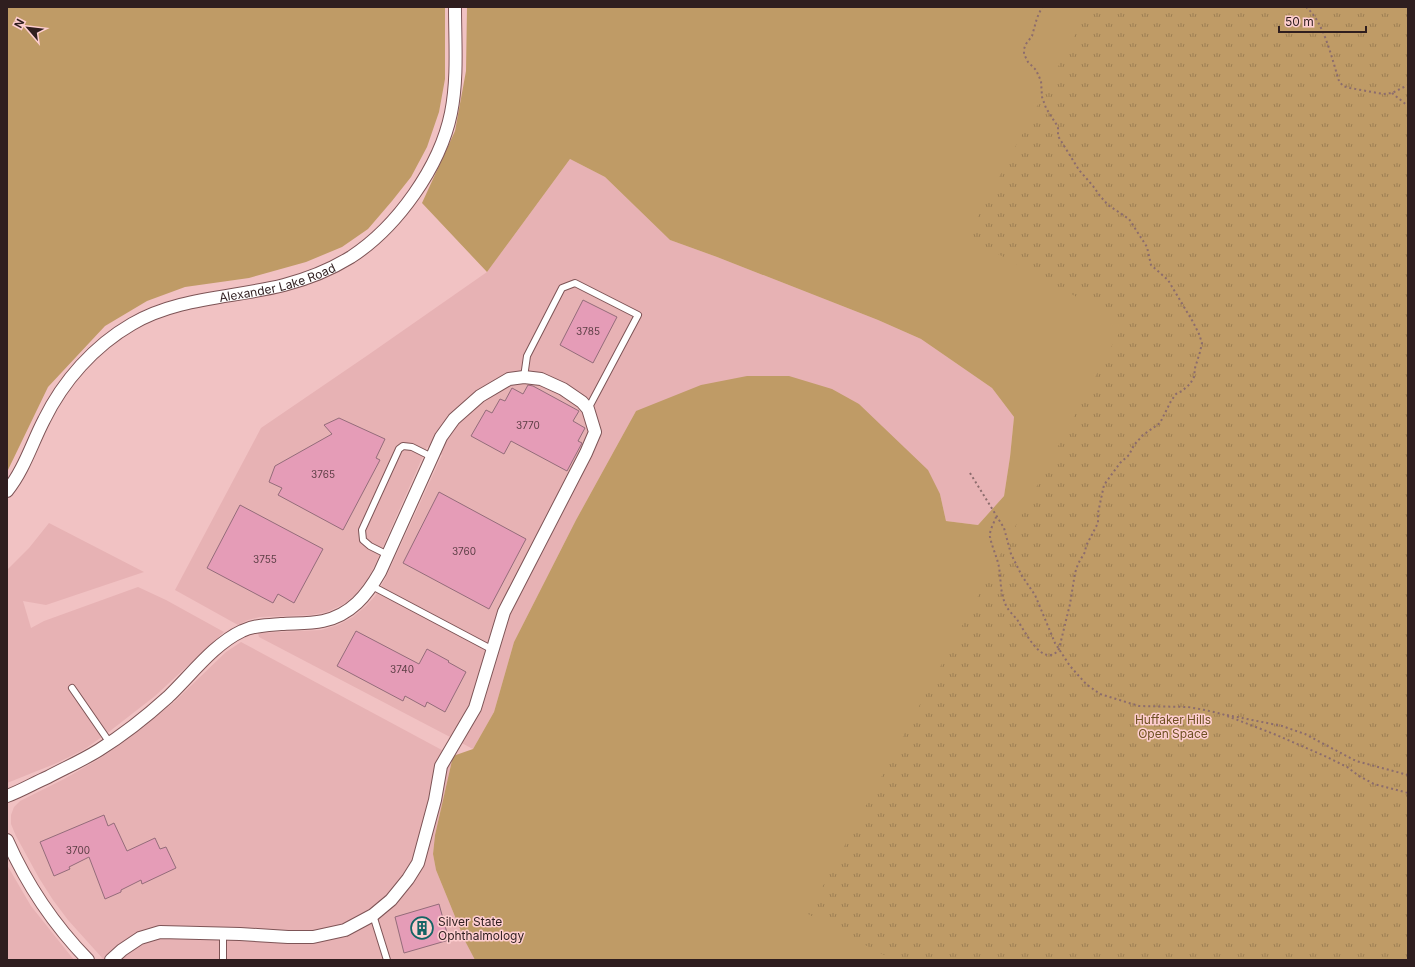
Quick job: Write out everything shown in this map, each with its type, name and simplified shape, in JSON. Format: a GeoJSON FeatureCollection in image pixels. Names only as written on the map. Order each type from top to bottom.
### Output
{"type":"FeatureCollection","features":[{"type":"Feature","properties":{"kind":"street","name":"Alexander Lake Road"},"geometry":{"type":"LineString","coordinates":[[7,491],[22,467],[44,419],[55,400],[86,360],[107,341],[132,324],[155,313],[181,305],[267,289],[308,278],[331,269],[351,257],[372,241],[392,222],[425,176],[437,154],[451,113],[454,90],[455,7]]}},
{"type":"Feature","properties":{"kind":"street"},"geometry":{"type":"LineString","coordinates":[[7,796],[77,763],[110,743],[148,714],[168,697],[217,649],[231,637],[243,630],[256,626],[323,621],[336,617],[351,609],[362,600],[372,586],[388,554],[441,437],[454,418],[480,396],[509,379],[524,376],[542,379],[563,389],[582,402],[588,409],[595,432],[586,453],[504,612],[475,708],[441,766],[435,800],[418,863],[408,879],[391,900],[373,915],[345,930],[313,937],[160,932],[140,938],[122,950],[111,960]]}},
{"type":"Feature","properties":{"kind":"street"},"geometry":{"type":"LineString","coordinates":[[7,840],[25,877],[46,910],[61,930],[88,960]]}},
{"type":"Feature","properties":{"kind":"lane"},"geometry":{"type":"LineString","coordinates":[[524,376],[527,356],[562,288],[575,283],[638,314],[588,409]]}},
{"type":"Feature","properties":{"kind":"lane"},"geometry":{"type":"LineString","coordinates":[[388,554],[370,546],[363,540],[362,530],[399,449],[403,446],[412,448],[432,457]]}},
{"type":"Feature","properties":{"kind":"lane"},"geometry":{"type":"LineString","coordinates":[[372,586],[493,650]]}},
{"type":"Feature","properties":{"kind":"lane"},"geometry":{"type":"LineString","coordinates":[[72,688],[110,743]]}},
{"type":"Feature","properties":{"kind":"lane"},"geometry":{"type":"LineString","coordinates":[[373,915],[387,960]]}},
{"type":"Feature","properties":{"kind":"lane"},"geometry":{"type":"LineString","coordinates":[[223,933],[223,960]]}},
{"type":"Feature","properties":{"kind":"path"},"geometry":{"type":"LineString","coordinates":[[996,517],[990,536],[999,568],[1001,588],[1006,606],[1017,619],[1028,637],[1044,655],[1051,657],[1059,649],[1078,564],[1098,524],[1098,513],[1104,485],[1120,463],[1129,455],[1134,445],[1143,435],[1160,423],[1176,394],[1190,384],[1194,377],[1202,343],[1193,322],[1168,280],[1151,265],[1146,247],[1129,219],[1108,205],[1100,196],[1094,186],[1079,170],[1058,136],[1058,127],[1046,108],[1042,96],[1041,81],[1036,70],[1028,62],[1024,54],[1024,49],[1032,36],[1042,7]]}},
{"type":"Feature","properties":{"kind":"path"},"geometry":{"type":"LineString","coordinates":[[1306,7],[1312,12],[1318,22],[1339,81],[1343,86],[1383,94],[1392,93],[1408,85]]}},
{"type":"Feature","properties":{"kind":"path"},"geometry":{"type":"LineString","coordinates":[[1392,93],[1408,106]]}},
{"type":"Feature","properties":{"kind":"path"},"geometry":{"type":"LineString","coordinates":[[970,474],[1004,528],[1011,554],[1022,576],[1035,595],[1054,643],[1070,666],[1086,684],[1100,694],[1139,706],[1205,710],[1282,726],[1305,734],[1356,761],[1408,775]]}},
{"type":"Feature","properties":{"kind":"path"},"geometry":{"type":"LineString","coordinates":[[1222,714],[1327,757],[1347,767],[1359,776],[1374,784],[1408,792]]}},
{"type":"Feature","properties":{"kind":"shaded area"},"geometry":{"type":"Polygon","coordinates":[[[570,159],[605,177],[670,240],[878,320],[921,339],[992,388],[1014,417],[1004,496],[978,525],[946,521],[940,494],[636,411],[576,520],[514,642],[494,712],[473,749],[259,637],[258,633],[321,630],[338,625],[353,617],[366,606],[375,596],[385,579],[442,455],[427,447],[375,565],[367,580],[355,595],[344,604],[327,612],[311,615],[260,617],[248,620],[238,625],[175,590],[261,428],[487,272],[570,159]]]}},
{"type":"Feature","properties":{"kind":"shaded area"},"geometry":{"type":"Polygon","coordinates":[[[49,523],[144,572],[46,605],[23,601],[31,628],[44,621],[138,587],[166,600],[224,632],[155,696],[85,749],[57,763],[7,783],[7,570],[29,548],[49,523]]]}},
{"type":"Feature","properties":{"kind":"shaded area"},"geometry":{"type":"Polygon","coordinates":[[[241,642],[453,756],[435,835],[433,854],[436,870],[465,941],[475,960],[104,960],[68,920],[53,900],[16,836],[11,824],[11,815],[14,807],[20,801],[64,779],[99,759],[121,744],[173,703],[226,652],[241,642]]]}},
{"type":"Feature","properties":{"kind":"shaded area"},"geometry":{"type":"Polygon","coordinates":[[[7,865],[31,906],[74,960],[7,960],[7,865]]]}},
{"type":"Feature","properties":{"kind":"green space"},"geometry":{"type":"Polygon","coordinates":[[[7,7],[445,7],[445,79],[439,112],[427,147],[411,177],[368,229],[342,247],[306,262],[249,278],[185,287],[147,301],[105,326],[48,387],[7,472],[7,7]]]}},
{"type":"Feature","properties":{"kind":"green space"},"geometry":{"type":"Polygon","coordinates":[[[467,7],[1408,7],[1408,960],[475,960],[465,941],[436,870],[433,854],[435,835],[453,756],[473,749],[494,712],[514,642],[576,520],[636,411],[701,385],[747,376],[789,376],[832,389],[859,404],[928,470],[940,494],[946,521],[978,525],[1004,496],[1014,417],[992,388],[921,339],[878,320],[670,240],[605,177],[570,159],[487,272],[422,203],[455,131],[466,71],[467,7]]]}},
{"type":"Feature","properties":{"kind":"green space","name":"Huffaker Hills Open Space"},"geometry":{"type":"Polygon","coordinates":[[[1090,7],[1408,7],[1408,960],[893,960],[808,914],[1124,323],[967,237],[1090,7]]]}},
{"type":"Feature","properties":{"kind":"building"},"geometry":{"type":"Polygon","coordinates":[[[583,300],[617,317],[593,363],[560,345],[583,300]]]}},
{"type":"Feature","properties":{"kind":"building"},"geometry":{"type":"Polygon","coordinates":[[[528,385],[533,386],[579,411],[573,421],[585,428],[578,441],[582,443],[567,471],[511,441],[504,454],[471,436],[486,410],[492,413],[500,399],[505,401],[512,388],[523,394],[528,385]]]}},
{"type":"Feature","properties":{"kind":"building"},"geometry":{"type":"Polygon","coordinates":[[[339,418],[385,439],[376,458],[380,460],[343,530],[278,495],[282,488],[269,482],[275,466],[332,434],[324,425],[339,418]]]}},
{"type":"Feature","properties":{"kind":"building"},"geometry":{"type":"Polygon","coordinates":[[[439,492],[526,539],[489,609],[403,563],[439,492]]]}},
{"type":"Feature","properties":{"kind":"building"},"geometry":{"type":"Polygon","coordinates":[[[240,505],[323,549],[294,603],[278,594],[273,603],[207,568],[240,505]]]}},
{"type":"Feature","properties":{"kind":"building"},"geometry":{"type":"Polygon","coordinates":[[[356,631],[419,664],[427,649],[466,672],[445,712],[427,702],[425,707],[405,696],[403,701],[337,666],[356,631]]]}},
{"type":"Feature","properties":{"kind":"building"},"geometry":{"type":"Polygon","coordinates":[[[104,815],[108,826],[114,823],[127,851],[155,838],[160,849],[166,847],[176,868],[142,884],[141,880],[121,890],[121,892],[105,899],[89,857],[69,867],[70,869],[54,876],[40,842],[104,815]]]}},
{"type":"Feature","properties":{"kind":"building","name":"Silver State Ophthalmology"},"geometry":{"type":"Polygon","coordinates":[[[439,904],[449,940],[404,953],[395,917],[439,904]]]}},
{"type":"Feature","properties":{"kind":"place","name":"Silver State Ophthalmology"},"geometry":{"type":"Point","coordinates":[422,928]}}]}
